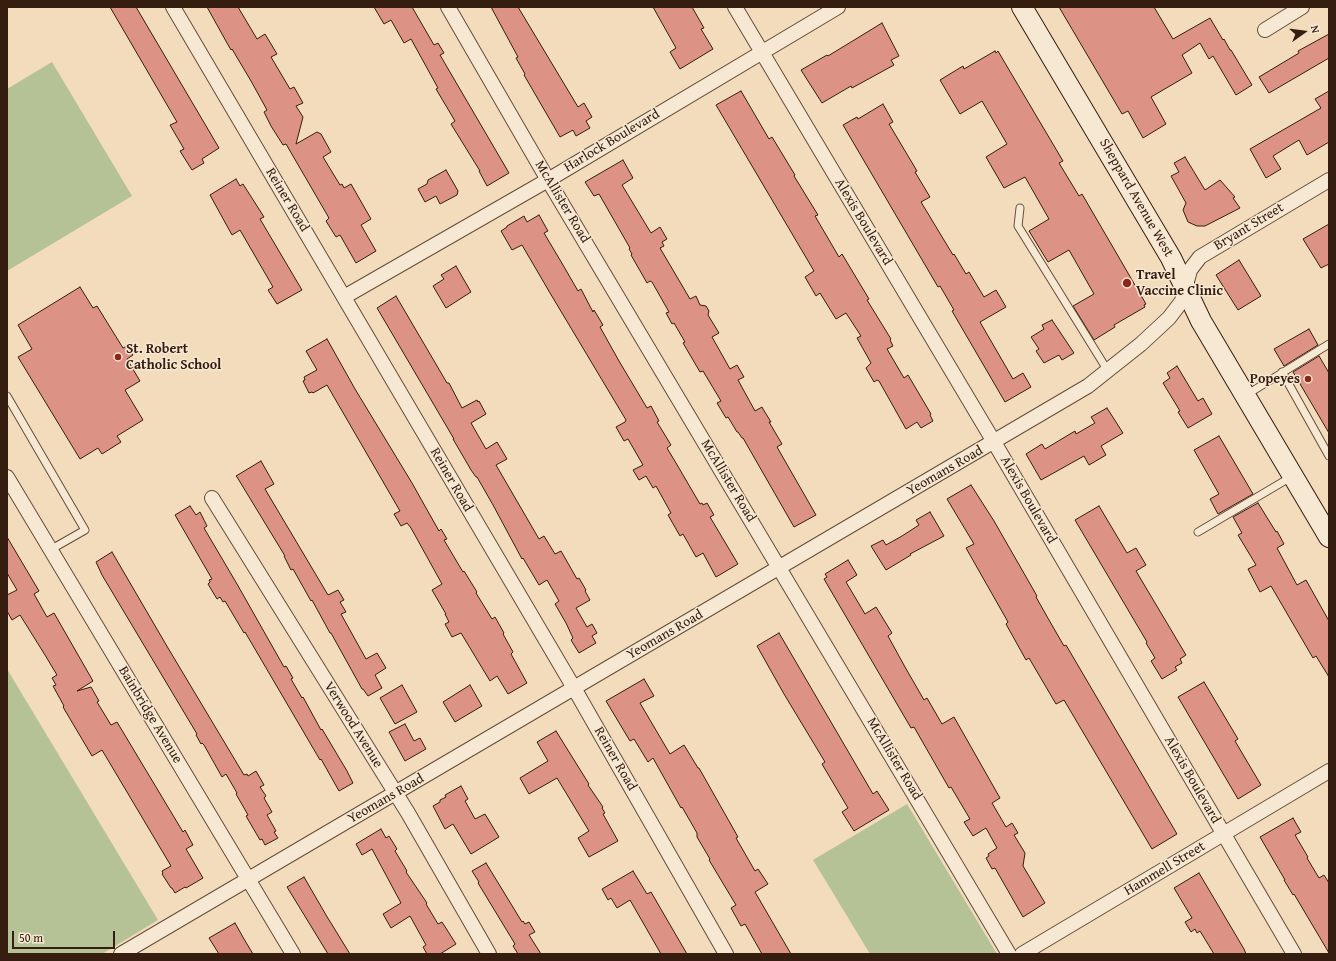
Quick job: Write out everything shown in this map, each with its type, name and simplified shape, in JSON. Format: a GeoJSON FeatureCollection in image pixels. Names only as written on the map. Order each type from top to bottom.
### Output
{"type":"FeatureCollection","features":[{"type":"Feature","properties":{"kind":"main road","name":"Sheppard Avenue West"},"geometry":{"type":"LineString","coordinates":[[1022,7],[1171,258],[1201,321],[1293,476],[1321,518],[1329,537]]}},
{"type":"Feature","properties":{"kind":"street","name":"Reiner Road"},"geometry":{"type":"LineString","coordinates":[[172,7],[574,688],[726,954]]}},
{"type":"Feature","properties":{"kind":"street","name":"McAllister Road"},"geometry":{"type":"LineString","coordinates":[[448,7],[548,180],[780,567],[1009,954]]}},
{"type":"Feature","properties":{"kind":"street","name":"Alexis Boulevard"},"geometry":{"type":"LineString","coordinates":[[735,7],[994,442],[1294,954]]}},
{"type":"Feature","properties":{"kind":"street","name":"Harlock Boulevard"},"geometry":{"type":"LineString","coordinates":[[344,297],[548,180],[838,7]]}},
{"type":"Feature","properties":{"kind":"street"},"geometry":{"type":"LineString","coordinates":[[1265,30],[1302,7]]}},
{"type":"Feature","properties":{"kind":"street","name":"Bryant Street"},"geometry":{"type":"LineString","coordinates":[[1185,288],[1190,270],[1200,256],[1329,180]]}},
{"type":"Feature","properties":{"kind":"street","name":"Yeomans Road"},"geometry":{"type":"LineString","coordinates":[[121,954],[248,878],[396,794],[1088,386],[1142,344],[1169,318],[1182,301],[1185,288]]}},
{"type":"Feature","properties":{"kind":"street","name":"Bainbridge Avenue"},"geometry":{"type":"LineString","coordinates":[[7,477],[11,493],[50,550],[293,954]]}},
{"type":"Feature","properties":{"kind":"street","name":"Verwood Avenue"},"geometry":{"type":"LineString","coordinates":[[212,498],[396,794],[489,954]]}},
{"type":"Feature","properties":{"kind":"street","name":"Hammell Street"},"geometry":{"type":"LineString","coordinates":[[1022,954],[1329,770]]}},
{"type":"Feature","properties":{"kind":"lane"},"geometry":{"type":"LineString","coordinates":[[1020,208],[1018,226],[1108,371]]}},
{"type":"Feature","properties":{"kind":"lane"},"geometry":{"type":"LineString","coordinates":[[1246,395],[1329,344]]}},
{"type":"Feature","properties":{"kind":"lane"},"geometry":{"type":"LineString","coordinates":[[1282,372],[1329,456]]}},
{"type":"Feature","properties":{"kind":"lane"},"geometry":{"type":"LineString","coordinates":[[7,396],[85,530],[50,550]]}},
{"type":"Feature","properties":{"kind":"lane"},"geometry":{"type":"LineString","coordinates":[[1198,532],[1293,476]]}},
{"type":"Feature","properties":{"kind":"green space"},"geometry":{"type":"Polygon","coordinates":[[[52,62],[132,196],[7,271],[7,89],[52,62]]]}},
{"type":"Feature","properties":{"kind":"green space"},"geometry":{"type":"Polygon","coordinates":[[[7,669],[158,920],[102,954],[7,954],[7,669]]]}},
{"type":"Feature","properties":{"kind":"green space"},"geometry":{"type":"Polygon","coordinates":[[[907,804],[997,954],[870,954],[813,860],[907,804]]]}},
{"type":"Feature","properties":{"kind":"building"},"geometry":{"type":"Polygon","coordinates":[[[110,7],[136,7],[219,148],[202,159],[204,163],[192,170],[180,151],[184,149],[170,125],[177,122],[110,7]]]}},
{"type":"Feature","properties":{"kind":"building"},"geometry":{"type":"Polygon","coordinates":[[[207,7],[238,7],[257,39],[265,34],[277,54],[271,57],[290,89],[294,87],[303,103],[296,106],[303,117],[296,144],[317,132],[321,134],[331,152],[323,157],[340,185],[342,184],[344,188],[351,184],[371,219],[361,225],[376,251],[356,263],[340,235],[336,237],[326,221],[329,218],[286,144],[283,145],[271,126],[264,112],[267,110],[207,7]]]}},
{"type":"Feature","properties":{"kind":"building"},"geometry":{"type":"Polygon","coordinates":[[[374,7],[412,7],[434,45],[438,43],[444,53],[440,55],[509,173],[487,186],[480,171],[451,124],[455,121],[436,89],[438,88],[411,39],[404,43],[391,20],[384,24],[374,7]]]}},
{"type":"Feature","properties":{"kind":"building"},"geometry":{"type":"Polygon","coordinates":[[[491,7],[518,7],[578,107],[584,103],[592,117],[586,121],[590,128],[576,136],[573,130],[560,137],[524,75],[525,74],[516,58],[518,57],[491,7]]]}},
{"type":"Feature","properties":{"kind":"building"},"geometry":{"type":"Polygon","coordinates":[[[653,7],[692,7],[704,28],[701,29],[713,49],[680,69],[670,52],[676,48],[653,7]]]}},
{"type":"Feature","properties":{"kind":"building"},"geometry":{"type":"Polygon","coordinates":[[[1059,7],[1154,7],[1173,39],[1210,18],[1252,85],[1236,95],[1213,56],[1209,59],[1200,43],[1182,55],[1192,73],[1151,97],[1166,124],[1143,138],[1128,111],[1122,114],[1059,7]]]}},
{"type":"Feature","properties":{"kind":"building"},"geometry":{"type":"Polygon","coordinates":[[[882,23],[899,56],[891,60],[894,65],[852,88],[851,86],[822,103],[801,70],[827,55],[828,56],[882,23]]]}},
{"type":"Feature","properties":{"kind":"building"},"geometry":{"type":"Polygon","coordinates":[[[1329,34],[1329,58],[1269,93],[1259,77],[1299,53],[1298,51],[1329,34]]]}},
{"type":"Feature","properties":{"kind":"building"},"geometry":{"type":"Polygon","coordinates":[[[995,51],[996,53],[998,51],[1063,161],[1059,163],[1079,196],[1082,194],[1146,304],[1144,305],[1145,307],[1114,325],[1115,327],[1094,340],[1073,306],[1094,294],[1069,250],[1048,262],[1029,231],[1049,219],[1025,177],[1004,188],[986,157],[1007,144],[982,101],[960,114],[940,80],[963,66],[964,69],[995,51]]]}},
{"type":"Feature","properties":{"kind":"building"},"geometry":{"type":"Polygon","coordinates":[[[741,91],[769,139],[772,137],[795,175],[794,176],[818,215],[815,216],[839,257],[842,254],[869,299],[867,300],[891,339],[890,340],[893,346],[887,349],[904,378],[908,375],[931,414],[930,415],[933,421],[921,428],[917,422],[906,429],[879,381],[877,380],[874,382],[866,368],[871,363],[857,338],[861,336],[846,313],[836,319],[820,293],[816,296],[805,277],[814,271],[716,105],[741,91]]]}},
{"type":"Feature","properties":{"kind":"building"},"geometry":{"type":"Polygon","coordinates":[[[1329,91],[1329,142],[1307,155],[1299,140],[1273,156],[1281,169],[1266,178],[1250,149],[1321,108],[1315,99],[1329,91]]]}},
{"type":"Feature","properties":{"kind":"building"},"geometry":{"type":"Polygon","coordinates":[[[883,104],[893,122],[889,124],[917,171],[915,172],[930,197],[921,202],[953,255],[954,254],[966,274],[969,272],[984,297],[996,290],[1006,307],[980,322],[1013,379],[1023,373],[1031,387],[1005,402],[952,311],[954,310],[940,286],[938,287],[843,125],[857,117],[858,119],[883,104]]]}},
{"type":"Feature","properties":{"kind":"building"},"geometry":{"type":"Polygon","coordinates":[[[1185,157],[1205,190],[1220,180],[1235,197],[1233,198],[1240,208],[1205,226],[1197,226],[1188,222],[1183,210],[1186,203],[1171,176],[1179,172],[1174,163],[1185,157]]]}},
{"type":"Feature","properties":{"kind":"building"},"geometry":{"type":"Polygon","coordinates":[[[623,160],[633,178],[622,185],[651,233],[660,227],[667,239],[662,242],[664,246],[660,248],[690,299],[696,296],[700,305],[706,306],[709,311],[708,315],[719,333],[712,337],[730,369],[737,365],[744,377],[738,380],[755,411],[762,407],[771,422],[769,422],[782,444],[777,447],[816,515],[794,527],[743,438],[737,432],[728,417],[726,418],[717,403],[721,401],[703,371],[700,372],[683,343],[685,342],[674,323],[672,324],[666,313],[669,312],[652,282],[650,281],[647,283],[631,255],[630,248],[599,194],[594,196],[585,182],[623,160]]]}},
{"type":"Feature","properties":{"kind":"building"},"geometry":{"type":"Polygon","coordinates":[[[446,170],[458,191],[457,195],[440,204],[436,196],[425,202],[418,189],[427,184],[428,180],[446,170]]]}},
{"type":"Feature","properties":{"kind":"building"},"geometry":{"type":"Polygon","coordinates":[[[236,179],[240,186],[243,184],[264,217],[260,219],[302,290],[277,304],[268,290],[273,287],[240,230],[232,235],[210,195],[236,179]]]}},
{"type":"Feature","properties":{"kind":"building"},"geometry":{"type":"Polygon","coordinates":[[[539,215],[548,231],[544,233],[578,291],[581,289],[593,312],[594,310],[603,325],[600,327],[647,408],[651,406],[659,421],[657,422],[671,445],[667,448],[700,504],[702,503],[703,505],[707,503],[714,515],[710,517],[738,564],[716,577],[703,553],[696,557],[683,534],[680,536],[668,515],[671,513],[656,486],[653,488],[646,476],[639,480],[633,470],[643,465],[628,439],[624,441],[616,427],[626,420],[522,245],[512,250],[501,231],[524,216],[527,222],[539,215]]]}},
{"type":"Feature","properties":{"kind":"building"},"geometry":{"type":"Polygon","coordinates":[[[1329,224],[1329,264],[1321,268],[1303,239],[1329,224]]]}},
{"type":"Feature","properties":{"kind":"building"},"geometry":{"type":"Polygon","coordinates":[[[1239,260],[1261,296],[1238,310],[1216,275],[1239,260]]]}},
{"type":"Feature","properties":{"kind":"building"},"geometry":{"type":"Polygon","coordinates":[[[456,266],[471,292],[446,308],[433,286],[444,279],[441,275],[456,266]]]}},
{"type":"Feature","properties":{"kind":"building"},"geometry":{"type":"Polygon","coordinates":[[[80,287],[93,308],[97,306],[123,348],[127,346],[133,355],[127,359],[140,381],[125,390],[143,420],[117,436],[121,442],[102,454],[98,448],[80,459],[18,357],[32,349],[18,325],[80,287]]]}},
{"type":"Feature","properties":{"kind":"building"},"geometry":{"type":"Polygon","coordinates":[[[396,296],[447,383],[449,383],[462,408],[477,400],[478,402],[479,401],[486,414],[471,423],[486,449],[497,442],[507,459],[496,465],[539,539],[544,536],[555,554],[561,551],[577,579],[579,578],[586,590],[585,591],[590,600],[576,608],[587,627],[592,624],[597,633],[592,636],[596,643],[579,653],[571,640],[573,638],[566,623],[555,604],[559,601],[547,580],[539,585],[523,558],[522,559],[477,477],[471,470],[377,308],[396,296]]]}},
{"type":"Feature","properties":{"kind":"building"},"geometry":{"type":"Polygon","coordinates":[[[1052,320],[1074,353],[1062,360],[1059,355],[1044,363],[1036,351],[1039,349],[1031,337],[1044,329],[1042,325],[1052,320]]]}},
{"type":"Feature","properties":{"kind":"building"},"geometry":{"type":"Polygon","coordinates":[[[1309,329],[1318,345],[1284,366],[1274,349],[1309,329]]]}},
{"type":"Feature","properties":{"kind":"building"},"geometry":{"type":"Polygon","coordinates":[[[327,339],[439,531],[441,529],[447,539],[444,540],[463,572],[464,571],[492,619],[495,617],[504,633],[503,634],[513,652],[511,654],[527,683],[508,694],[497,676],[490,681],[461,633],[452,637],[445,624],[449,622],[446,614],[432,590],[442,584],[411,528],[407,523],[401,526],[394,514],[400,511],[327,385],[313,393],[309,393],[303,381],[305,380],[304,377],[317,370],[306,351],[327,339]]]}},
{"type":"Feature","properties":{"kind":"building"},"geometry":{"type":"Polygon","coordinates":[[[1319,356],[1329,373],[1329,433],[1293,372],[1319,356]]]}},
{"type":"Feature","properties":{"kind":"building"},"geometry":{"type":"Polygon","coordinates":[[[1177,366],[1198,401],[1203,398],[1212,414],[1188,428],[1178,412],[1180,411],[1163,383],[1170,378],[1167,373],[1177,366]]]}},
{"type":"Feature","properties":{"kind":"building"},"geometry":{"type":"Polygon","coordinates":[[[1107,408],[1123,433],[1101,446],[1106,455],[1089,465],[1084,456],[1041,480],[1026,454],[1042,444],[1045,449],[1075,431],[1076,434],[1095,423],[1091,417],[1107,408]]]}},
{"type":"Feature","properties":{"kind":"building"},"geometry":{"type":"Polygon","coordinates":[[[1219,436],[1253,494],[1218,514],[1210,499],[1219,494],[1194,450],[1219,436]]]}},
{"type":"Feature","properties":{"kind":"building"},"geometry":{"type":"Polygon","coordinates":[[[261,461],[274,484],[265,489],[328,595],[338,590],[344,600],[340,602],[346,612],[341,614],[366,659],[377,653],[386,668],[375,675],[382,688],[368,696],[362,689],[312,600],[311,601],[293,569],[291,570],[285,556],[236,476],[261,461]]]}},
{"type":"Feature","properties":{"kind":"building"},"geometry":{"type":"Polygon","coordinates":[[[971,485],[994,521],[1064,646],[1066,645],[1177,834],[1152,849],[1064,700],[1056,704],[1029,658],[1026,660],[1006,624],[1008,622],[966,548],[974,544],[947,499],[971,485]]]}},
{"type":"Feature","properties":{"kind":"building"},"geometry":{"type":"Polygon","coordinates":[[[1258,503],[1284,544],[1277,548],[1297,585],[1306,580],[1329,621],[1329,677],[1316,656],[1313,658],[1271,586],[1260,592],[1248,569],[1256,565],[1238,535],[1242,533],[1233,517],[1258,503]]]}},
{"type":"Feature","properties":{"kind":"building"},"geometry":{"type":"Polygon","coordinates":[[[190,506],[196,515],[200,512],[207,526],[204,528],[284,667],[286,666],[293,678],[291,679],[302,698],[303,697],[321,730],[322,729],[347,771],[353,783],[339,791],[245,632],[244,633],[225,601],[223,602],[220,597],[217,599],[208,584],[210,582],[209,580],[212,579],[175,515],[190,506]]]}},
{"type":"Feature","properties":{"kind":"building"},"geometry":{"type":"Polygon","coordinates":[[[1099,506],[1127,553],[1136,548],[1146,565],[1136,571],[1186,655],[1180,659],[1182,663],[1175,667],[1177,670],[1162,679],[1151,661],[1155,658],[1146,643],[1147,642],[1075,520],[1099,506]]]}},
{"type":"Feature","properties":{"kind":"building"},"geometry":{"type":"Polygon","coordinates":[[[930,512],[944,536],[910,554],[911,555],[886,570],[871,546],[883,540],[886,545],[902,536],[919,525],[916,520],[930,512]]]}},
{"type":"Feature","properties":{"kind":"building"},"geometry":{"type":"Polygon","coordinates":[[[7,537],[39,591],[34,594],[47,617],[54,613],[93,681],[77,691],[91,687],[99,701],[97,702],[111,725],[117,722],[183,832],[185,830],[193,845],[186,849],[203,878],[186,888],[185,887],[175,893],[171,888],[162,874],[162,871],[171,866],[102,750],[92,756],[63,707],[64,706],[53,686],[56,685],[52,678],[57,675],[20,615],[12,620],[7,611],[7,595],[17,590],[7,573],[7,537]]]}},
{"type":"Feature","properties":{"kind":"building"},"geometry":{"type":"Polygon","coordinates":[[[112,552],[244,775],[247,774],[248,776],[256,771],[264,785],[260,787],[266,796],[264,798],[272,812],[267,815],[276,831],[274,832],[278,838],[265,845],[262,839],[260,840],[246,816],[248,815],[226,774],[222,777],[204,745],[202,743],[201,744],[196,735],[197,734],[102,575],[96,562],[112,552]]]}},
{"type":"Feature","properties":{"kind":"building"},"geometry":{"type":"Polygon","coordinates":[[[848,560],[857,575],[846,582],[865,614],[876,607],[892,633],[888,636],[905,667],[924,700],[927,698],[942,724],[954,717],[1000,798],[992,803],[1006,827],[1012,823],[1018,833],[1014,835],[1025,853],[1023,866],[1045,903],[1023,917],[995,868],[992,869],[986,858],[989,856],[988,854],[997,848],[986,828],[973,836],[964,822],[970,819],[951,787],[949,788],[914,727],[911,728],[824,579],[827,577],[825,574],[848,560]]]}},
{"type":"Feature","properties":{"kind":"building"},"geometry":{"type":"Polygon","coordinates":[[[779,633],[873,794],[877,791],[889,810],[854,831],[842,812],[848,808],[822,764],[825,762],[757,646],[779,633]]]}},
{"type":"Feature","properties":{"kind":"building"},"geometry":{"type":"Polygon","coordinates":[[[644,679],[654,696],[640,703],[670,754],[684,745],[699,768],[738,837],[736,838],[755,871],[758,869],[768,884],[755,892],[791,954],[762,954],[745,924],[741,926],[731,908],[736,905],[709,860],[710,859],[697,837],[697,833],[653,758],[648,762],[634,739],[630,741],[606,701],[644,679]]]}},
{"type":"Feature","properties":{"kind":"building"},"geometry":{"type":"Polygon","coordinates":[[[1204,682],[1238,739],[1235,741],[1261,785],[1238,799],[1178,697],[1204,682]]]}},
{"type":"Feature","properties":{"kind":"building"},"geometry":{"type":"Polygon","coordinates":[[[402,685],[417,712],[395,724],[380,698],[402,685]]]}},
{"type":"Feature","properties":{"kind":"building"},"geometry":{"type":"Polygon","coordinates":[[[470,685],[482,706],[455,722],[443,702],[470,685]]]}},
{"type":"Feature","properties":{"kind":"building"},"geometry":{"type":"Polygon","coordinates":[[[405,724],[414,741],[420,738],[426,749],[405,761],[389,732],[405,724]]]}},
{"type":"Feature","properties":{"kind":"building"},"geometry":{"type":"Polygon","coordinates":[[[556,731],[603,807],[602,808],[605,813],[603,814],[618,841],[589,857],[578,838],[589,831],[557,778],[529,794],[520,778],[548,761],[537,742],[556,731]]]}},
{"type":"Feature","properties":{"kind":"building"},"geometry":{"type":"Polygon","coordinates":[[[461,786],[468,799],[465,801],[475,819],[485,814],[499,837],[471,854],[453,824],[445,829],[433,806],[446,797],[445,795],[461,786]]]}},
{"type":"Feature","properties":{"kind":"building"},"geometry":{"type":"Polygon","coordinates":[[[1293,818],[1301,832],[1295,835],[1308,857],[1307,858],[1319,878],[1324,875],[1329,883],[1329,953],[1284,880],[1260,837],[1293,818]]]}},
{"type":"Feature","properties":{"kind":"building"},"geometry":{"type":"Polygon","coordinates":[[[381,829],[386,838],[389,836],[397,849],[395,851],[407,871],[406,872],[427,903],[426,904],[438,924],[442,922],[456,944],[440,954],[427,954],[423,947],[426,945],[410,916],[391,928],[383,914],[401,903],[372,849],[362,855],[356,844],[381,829]]]}},
{"type":"Feature","properties":{"kind":"building"},"geometry":{"type":"Polygon","coordinates":[[[486,863],[522,922],[523,921],[525,924],[529,922],[535,932],[529,935],[541,954],[518,954],[513,946],[515,944],[472,871],[486,863]]]}},
{"type":"Feature","properties":{"kind":"building"},"geometry":{"type":"Polygon","coordinates":[[[633,871],[647,894],[651,892],[687,954],[661,954],[630,900],[617,908],[611,898],[608,900],[602,889],[633,871]]]}},
{"type":"Feature","properties":{"kind":"building"},"geometry":{"type":"Polygon","coordinates":[[[1199,873],[1246,954],[1214,954],[1200,931],[1197,933],[1195,929],[1191,932],[1185,922],[1192,918],[1174,888],[1199,873]]]}},
{"type":"Feature","properties":{"kind":"building"},"geometry":{"type":"Polygon","coordinates":[[[304,877],[350,954],[328,954],[287,887],[304,877]]]}},
{"type":"Feature","properties":{"kind":"building"},"geometry":{"type":"Polygon","coordinates":[[[235,923],[253,954],[219,954],[209,938],[235,923]]]}},
{"type":"Feature","properties":{"kind":"place","name":"Travel Vaccine Clinic"},"geometry":{"type":"Point","coordinates":[1127,283]}},
{"type":"Feature","properties":{"kind":"place","name":"St. Robert Catholic School"},"geometry":{"type":"Point","coordinates":[118,357]}},
{"type":"Feature","properties":{"kind":"place","name":"Popeyes"},"geometry":{"type":"Point","coordinates":[1308,379]}}]}
